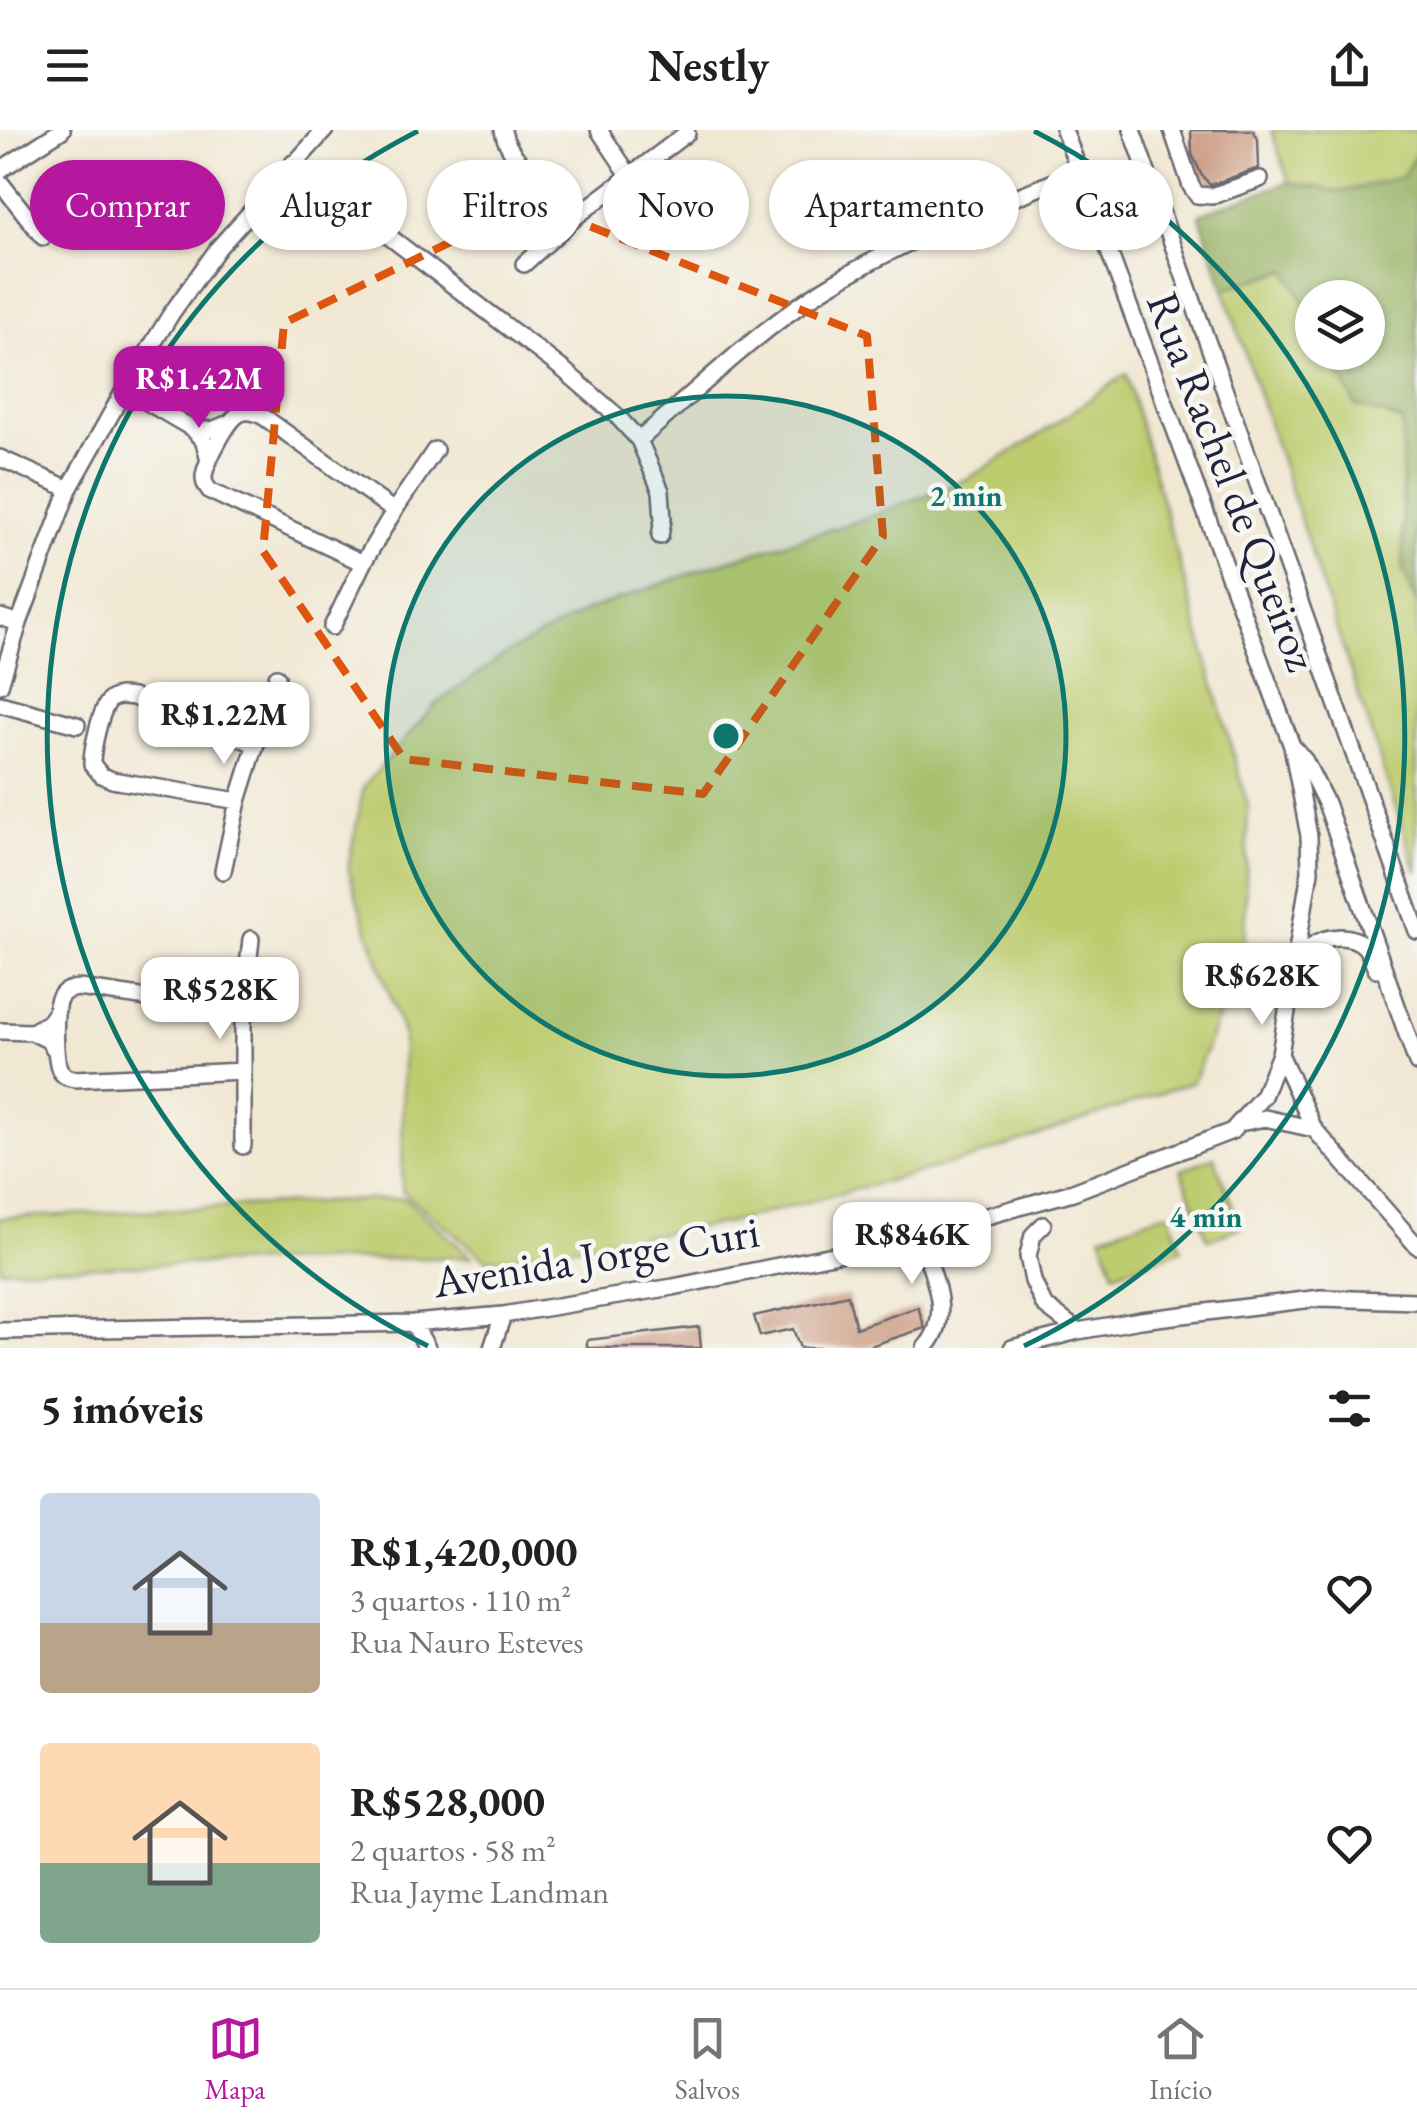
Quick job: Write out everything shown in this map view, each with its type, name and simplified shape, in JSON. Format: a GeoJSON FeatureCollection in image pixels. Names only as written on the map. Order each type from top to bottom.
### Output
{"type":"FeatureCollection","features":[{"type":"Feature","properties":{"kind":"street"},"geometry":{"type":"LineString","coordinates":[[0,170],[62,130]]}},
{"type":"Feature","properties":{"kind":"street"},"geometry":{"type":"LineString","coordinates":[[296,160],[325,130]]}},
{"type":"Feature","properties":{"kind":"street"},"geometry":{"type":"LineString","coordinates":[[503,130],[508,147],[519,160]]}},
{"type":"Feature","properties":{"kind":"street"},"geometry":{"type":"LineString","coordinates":[[599,130],[619,160]]}},
{"type":"Feature","properties":{"kind":"street","name":"Rua Rachel de Queiroz"},"geometry":{"type":"LineString","coordinates":[[1064,130],[1075,160]]}},
{"type":"Feature","properties":{"kind":"street"},"geometry":{"type":"LineString","coordinates":[[1132,130],[1417,931]]}},
{"type":"Feature","properties":{"kind":"street"},"geometry":{"type":"LineString","coordinates":[[1172,130],[1197,196],[1212,196],[1260,179]]}},
{"type":"Feature","properties":{"kind":"street"},"geometry":{"type":"LineString","coordinates":[[651,160],[687,133]]}},
{"type":"Feature","properties":{"kind":"street"},"geometry":{"type":"LineString","coordinates":[[0,182],[30,221]]}},
{"type":"Feature","properties":{"kind":"street"},"geometry":{"type":"LineString","coordinates":[[638,440],[731,360],[830,286],[922,234],[1039,188]]}},
{"type":"Feature","properties":{"kind":"street"},"geometry":{"type":"LineString","coordinates":[[583,211],[603,196]]}},
{"type":"Feature","properties":{"kind":"street"},"geometry":{"type":"LineString","coordinates":[[0,685],[70,489],[171,314],[245,217]]}},
{"type":"Feature","properties":{"kind":"street"},"geometry":{"type":"LineString","coordinates":[[405,250],[594,394],[638,440],[661,491],[664,520],[660,536]]}},
{"type":"Feature","properties":{"kind":"street"},"geometry":{"type":"LineString","coordinates":[[524,264],[539,250]]}},
{"type":"Feature","properties":{"kind":"street","name":"Rua Rachel de Queiroz"},"geometry":{"type":"LineString","coordinates":[[1108,250],[1292,746],[1309,836],[1310,872],[1280,1054],[1263,1096],[1240,1122]]}},
{"type":"Feature","properties":{"kind":"street"},"geometry":{"type":"LineString","coordinates":[[125,388],[193,429],[204,442],[209,460]]}},
{"type":"Feature","properties":{"kind":"street"},"geometry":{"type":"LineString","coordinates":[[193,429],[212,430],[242,413],[257,413],[394,511]]}},
{"type":"Feature","properties":{"kind":"street"},"geometry":{"type":"LineString","coordinates":[[230,423],[209,460],[204,478],[210,491],[363,562]]}},
{"type":"Feature","properties":{"kind":"street"},"geometry":{"type":"LineString","coordinates":[[332,627],[363,562],[435,450]]}},
{"type":"Feature","properties":{"kind":"street"},"geometry":{"type":"LineString","coordinates":[[0,458],[70,489]]}},
{"type":"Feature","properties":{"kind":"street"},"geometry":{"type":"LineString","coordinates":[[0,617],[19,623]]}},
{"type":"Feature","properties":{"kind":"street"},"geometry":{"type":"LineString","coordinates":[[223,871],[238,801],[277,677]]}},
{"type":"Feature","properties":{"kind":"street"},"geometry":{"type":"LineString","coordinates":[[238,801],[112,780],[96,770],[92,755],[104,711],[115,697],[134,697],[255,744]]}},
{"type":"Feature","properties":{"kind":"street"},"geometry":{"type":"LineString","coordinates":[[0,704],[77,726],[92,755]]}},
{"type":"Feature","properties":{"kind":"street"},"geometry":{"type":"LineString","coordinates":[[77,726],[104,711]]}},
{"type":"Feature","properties":{"kind":"street","name":"Rua Rachel de Queiroz"},"geometry":{"type":"LineString","coordinates":[[1292,746],[1305,760],[1326,802],[1416,1060]]}},
{"type":"Feature","properties":{"kind":"street"},"geometry":{"type":"LineString","coordinates":[[1293,980],[1312,946],[1340,937],[1365,947],[1376,970],[1387,977]]}},
{"type":"Feature","properties":{"kind":"street"},"geometry":{"type":"LineString","coordinates":[[243,1146],[243,1012],[251,940]]}},
{"type":"Feature","properties":{"kind":"street"},"geometry":{"type":"LineString","coordinates":[[242,1071],[75,1080],[62,1073],[56,1051],[57,1010],[62,994],[71,989],[243,1012]]}},
{"type":"Feature","properties":{"kind":"street"},"geometry":{"type":"LineString","coordinates":[[32,1032],[49,1022],[57,1010]]}},
{"type":"Feature","properties":{"kind":"street"},"geometry":{"type":"LineString","coordinates":[[0,1031],[32,1032],[48,1040],[56,1051]]}},
{"type":"Feature","properties":{"kind":"street"},"geometry":{"type":"LineString","coordinates":[[1280,1054],[1314,1129],[1417,1246]]}},
{"type":"Feature","properties":{"kind":"street"},"geometry":{"type":"LineString","coordinates":[[1240,1122],[1266,1118],[1314,1129]]}},
{"type":"Feature","properties":{"kind":"street","name":"Avenida Jorge Curi"},"geometry":{"type":"LineString","coordinates":[[0,1331],[413,1323],[504,1314],[673,1287],[884,1245],[1072,1192],[1232,1132],[1240,1122]]}},
{"type":"Feature","properties":{"kind":"street"},"geometry":{"type":"LineString","coordinates":[[1043,1224],[1032,1235],[1028,1256],[1032,1281],[1044,1305],[1078,1331]]}},
{"type":"Feature","properties":{"kind":"street"},"geometry":{"type":"LineString","coordinates":[[1397,1224],[1417,1232]]}},
{"type":"Feature","properties":{"kind":"street"},"geometry":{"type":"LineString","coordinates":[[920,1235],[941,1305],[939,1322],[925,1348]]}},
{"type":"Feature","properties":{"kind":"street"},"geometry":{"type":"LineString","coordinates":[[1012,1348],[1141,1320],[1321,1298],[1417,1301]]}},
{"type":"Feature","properties":{"kind":"street"},"geometry":{"type":"LineString","coordinates":[[492,1348],[504,1314]]}},
{"type":"Feature","properties":{"kind":"street"},"geometry":{"type":"LineString","coordinates":[[413,1323],[426,1348]]}},
{"type":"Feature","properties":{"kind":"highlighted area"},"geometry":{"type":"Polygon","coordinates":[[[531,203],[867,336],[883,536],[703,794],[404,759],[263,551],[284,323],[531,203]]]}},
{"type":"Feature","properties":{"kind":"green space"},"geometry":{"type":"Polygon","coordinates":[[[1271,130],[1417,130],[1417,153],[1402,177],[1341,192],[1289,182],[1271,130]]]}},
{"type":"Feature","properties":{"kind":"green space"},"geometry":{"type":"Polygon","coordinates":[[[1417,153],[1417,605],[1403,569],[1402,421],[1356,406],[1338,370],[1385,370],[1385,280],[1295,280],[1295,286],[1287,270],[1224,289],[1199,214],[1289,182],[1341,192],[1402,177],[1417,153]]]}},
{"type":"Feature","properties":{"kind":"green space"},"geometry":{"type":"Polygon","coordinates":[[[1287,270],[1295,286],[1295,370],[1338,370],[1356,406],[1402,420],[1403,569],[1417,605],[1417,872],[1224,289],[1287,270]]]}},
{"type":"Feature","properties":{"kind":"green space"},"geometry":{"type":"Polygon","coordinates":[[[1126,374],[1248,806],[1244,952],[1193,1082],[970,1159],[728,1223],[487,1260],[402,1191],[403,1034],[348,867],[364,786],[435,705],[506,654],[586,611],[717,564],[861,520],[967,479],[1126,374]]]}},
{"type":"Feature","properties":{"kind":"green space"},"geometry":{"type":"Polygon","coordinates":[[[1214,1157],[1241,1227],[1208,1240],[1181,1170],[1214,1157]]]}},
{"type":"Feature","properties":{"kind":"green space"},"geometry":{"type":"Polygon","coordinates":[[[405,1198],[472,1257],[0,1269],[0,1218],[405,1198]]]}},
{"type":"Feature","properties":{"kind":"green space"},"geometry":{"type":"Polygon","coordinates":[[[1169,1212],[1182,1250],[1114,1273],[1101,1235],[1169,1212]]]}},
{"type":"Feature","properties":{"kind":"building"},"geometry":{"type":"Polygon","coordinates":[[[1191,130],[1253,130],[1258,139],[1259,168],[1210,185],[1192,154],[1191,130]]]}},
{"type":"Feature","properties":{"kind":"building"},"geometry":{"type":"Polygon","coordinates":[[[848,1295],[856,1328],[918,1307],[925,1328],[864,1348],[800,1348],[793,1329],[760,1336],[754,1316],[848,1295]]]}},
{"type":"Feature","properties":{"kind":"building"},"geometry":{"type":"Polygon","coordinates":[[[699,1327],[701,1348],[587,1348],[587,1340],[699,1327]]]}}]}
